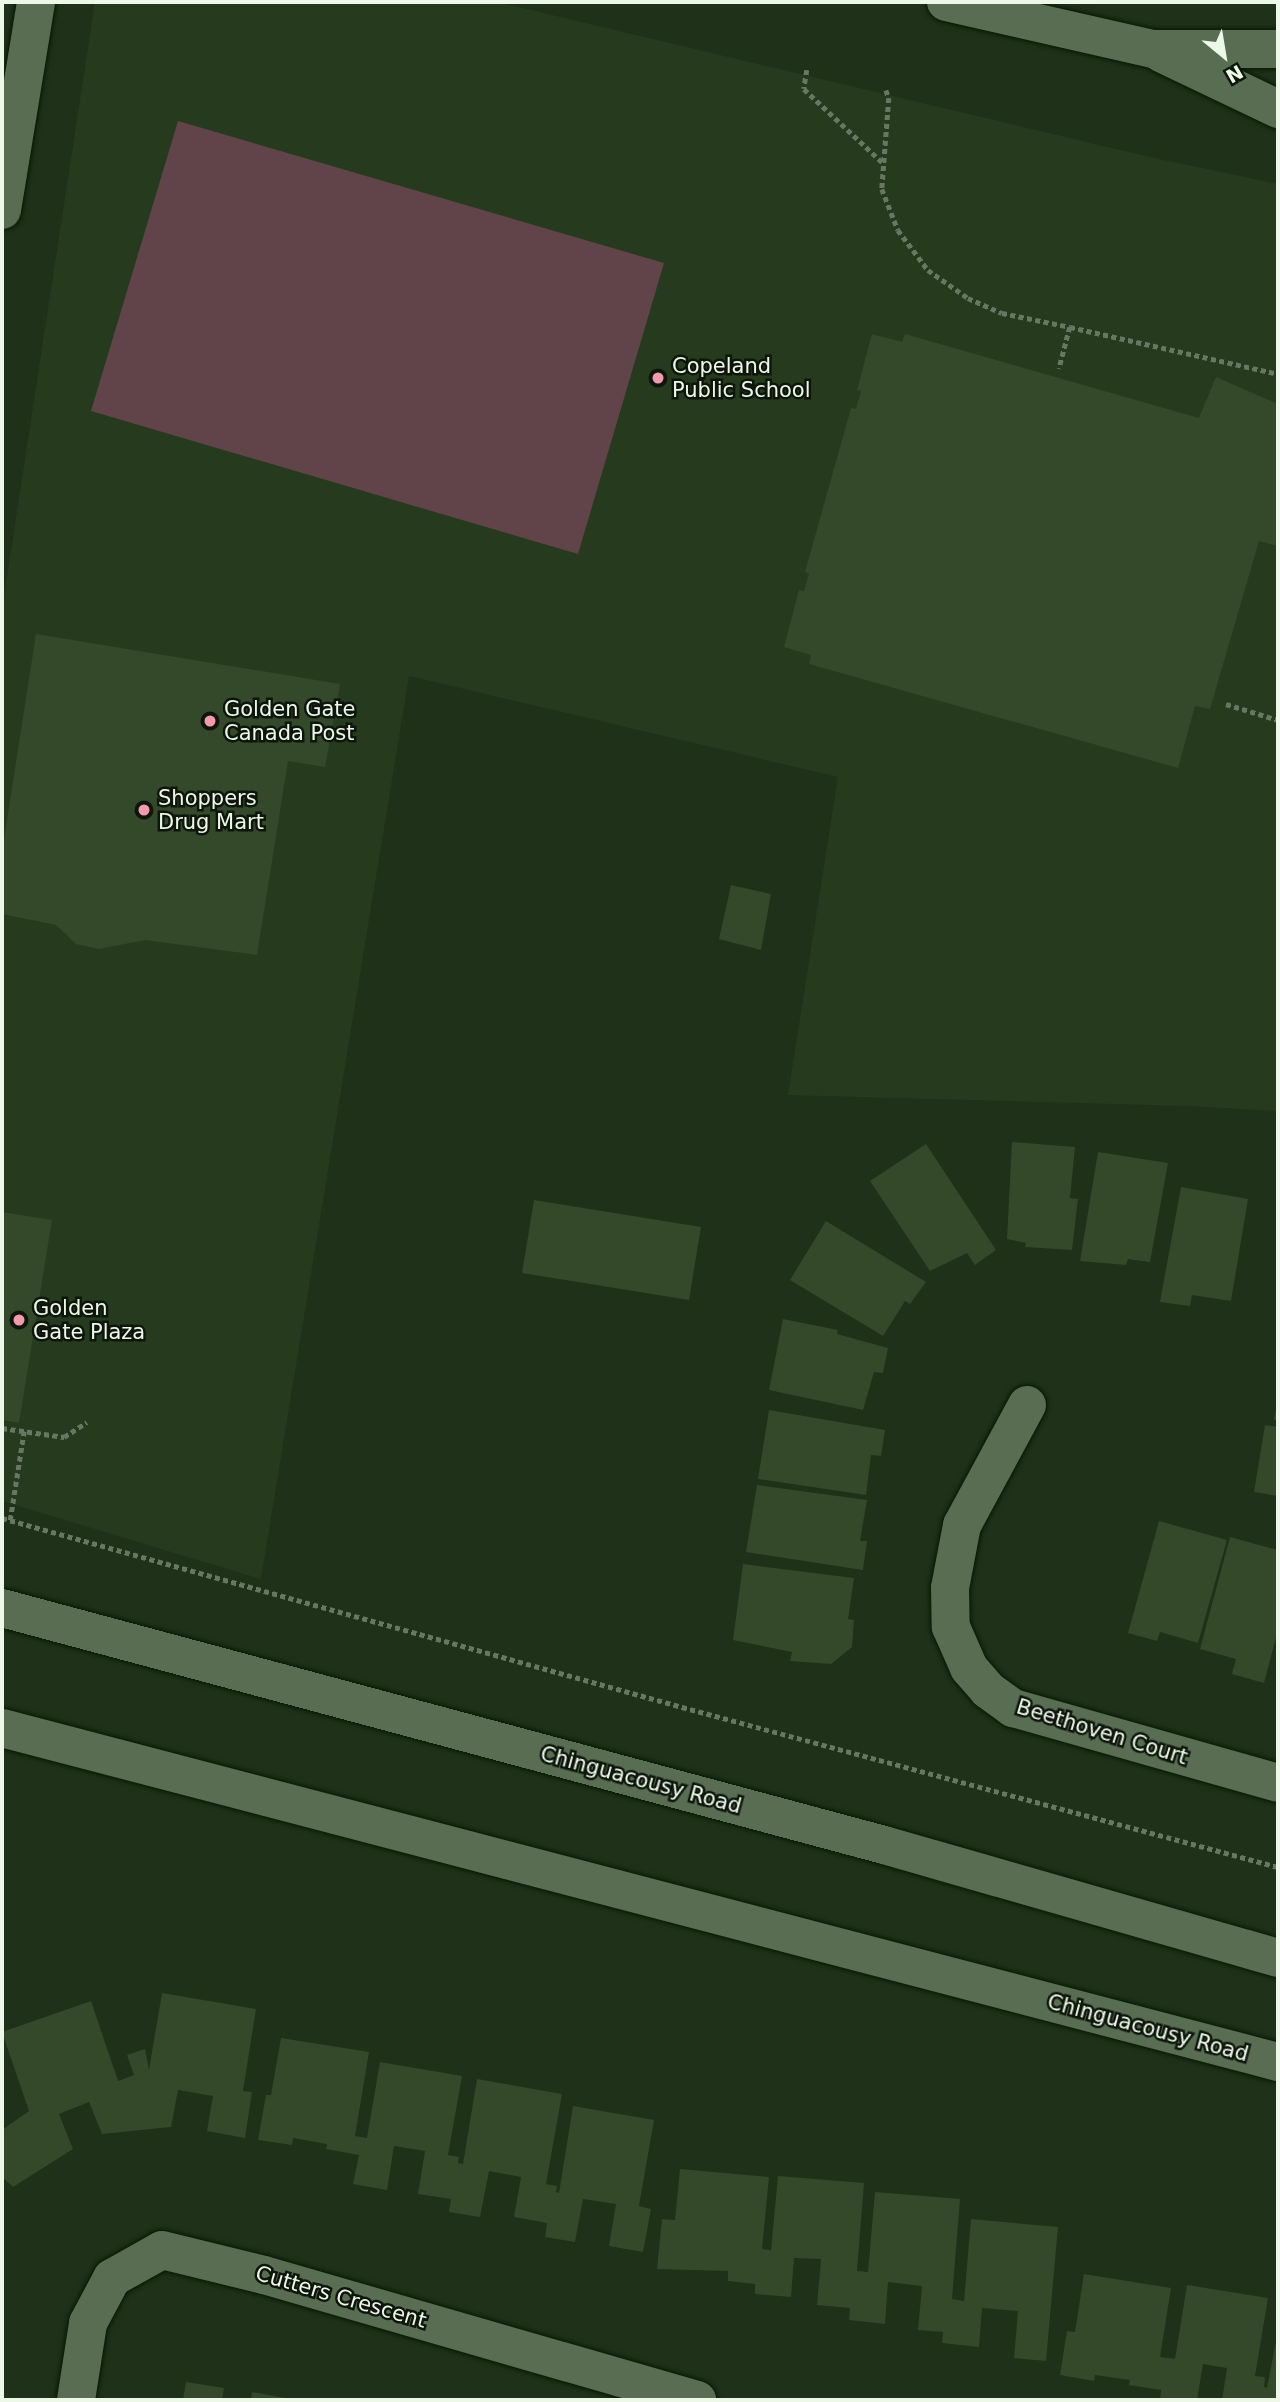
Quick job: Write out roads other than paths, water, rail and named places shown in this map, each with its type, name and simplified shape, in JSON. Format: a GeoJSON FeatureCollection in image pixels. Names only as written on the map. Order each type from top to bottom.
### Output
{"type":"FeatureCollection","features":[{"type":"Feature","properties":{"kind":"main road"},"geometry":{"type":"LineString","coordinates":[[2,210],[36,2]]}},
{"type":"Feature","properties":{"kind":"main road"},"geometry":{"type":"LineString","coordinates":[[956,3],[1153,49],[1278,109]]}},
{"type":"Feature","properties":{"kind":"main road"},"geometry":{"type":"LineString","coordinates":[[1153,49],[1278,50]]}},
{"type":"Feature","properties":{"kind":"main road","name":"Beethoven Court"},"geometry":{"type":"LineString","coordinates":[[1027,1405],[962,1525],[950,1588],[951,1627],[969,1668],[988,1690],[1013,1707],[1278,1783]]}},
{"type":"Feature","properties":{"kind":"main road","name":"Chinguacousy Road"},"geometry":{"type":"LineString","coordinates":[[2,1608],[884,1845],[1278,1958]]}},
{"type":"Feature","properties":{"kind":"main road","name":"Chinguacousy Road"},"geometry":{"type":"LineString","coordinates":[[2,1728],[1278,2062]]}},
{"type":"Feature","properties":{"kind":"main road","name":"Cutters Crescent"},"geometry":{"type":"LineString","coordinates":[[76,2400],[89,2323],[112,2278],[162,2250],[264,2274],[697,2400]]}},
{"type":"Feature","properties":{"kind":"place","name":"Copeland Public School"},"geometry":{"type":"Point","coordinates":[658,378]}},
{"type":"Feature","properties":{"kind":"place","name":"Golden Gate Canada Post"},"geometry":{"type":"Point","coordinates":[210,721]}},
{"type":"Feature","properties":{"kind":"place","name":"Shoppers Drug Mart"},"geometry":{"type":"Point","coordinates":[144,810]}},
{"type":"Feature","properties":{"kind":"place","name":"Golden Gate Plaza"},"geometry":{"type":"Point","coordinates":[19,1320]}}]}
